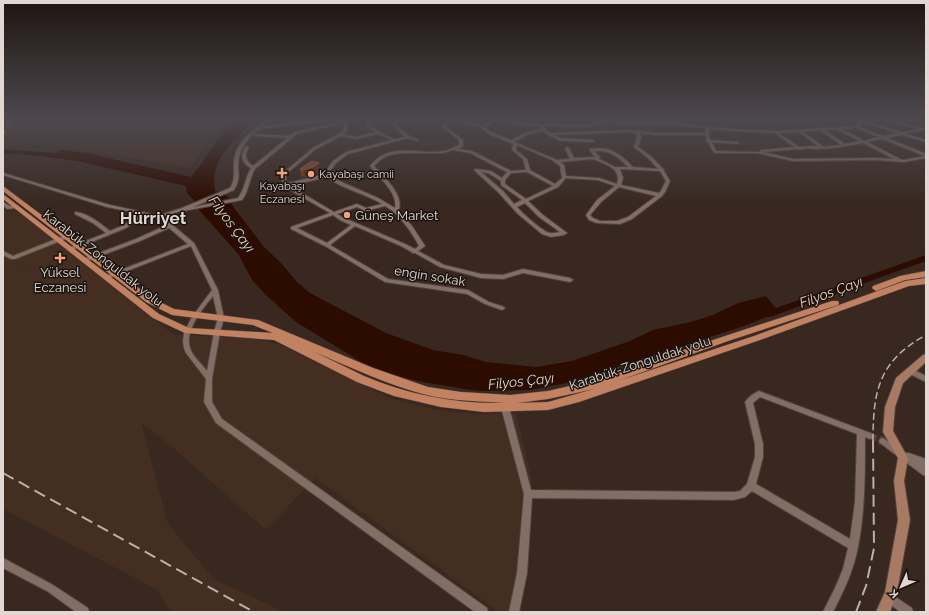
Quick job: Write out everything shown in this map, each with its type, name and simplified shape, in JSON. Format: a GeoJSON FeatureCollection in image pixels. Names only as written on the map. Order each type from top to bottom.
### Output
{"type":"FeatureCollection","features":[{"type":"Feature","properties":{"kind":"highway","name":"Karabük-Zonguldak yolu"},"geometry":{"type":"LineString","coordinates":[[3,188],[62,238]]}},
{"type":"Feature","properties":{"kind":"highway","name":"Karabük-Zonguldak yolu"},"geometry":{"type":"LineString","coordinates":[[3,196],[62,238],[111,276],[156,316],[188,331],[276,337],[361,380],[398,393],[441,404],[484,408],[548,406],[579,398],[757,338],[908,283],[926,280]]}},
{"type":"Feature","properties":{"kind":"highway","name":"Karabük-Zonguldak yolu"},"geometry":{"type":"LineString","coordinates":[[111,276],[149,300],[172,312],[195,316],[255,322],[370,371],[428,391],[461,396],[510,399],[548,394],[597,384],[903,278],[926,274]]}},
{"type":"Feature","properties":{"kind":"main road"},"geometry":{"type":"LineString","coordinates":[[883,612],[888,597],[904,520],[899,481],[903,458],[888,432],[890,407],[899,381],[926,357]]}},
{"type":"Feature","properties":{"kind":"street"},"geometry":{"type":"LineString","coordinates":[[192,208],[227,192],[234,186],[238,174],[237,156],[242,148]]}},
{"type":"Feature","properties":{"kind":"street"},"geometry":{"type":"LineString","coordinates":[[246,148],[244,151],[244,158],[247,165]]}},
{"type":"Feature","properties":{"kind":"street"},"geometry":{"type":"LineString","coordinates":[[3,174],[108,206],[161,216],[192,208],[240,199],[244,194],[249,172],[277,148]]}},
{"type":"Feature","properties":{"kind":"street"},"geometry":{"type":"LineString","coordinates":[[315,148],[284,174],[284,181],[290,188],[354,225],[403,245],[442,266],[481,276],[503,277],[522,271],[570,280]]}},
{"type":"Feature","properties":{"kind":"street"},"geometry":{"type":"LineString","coordinates":[[328,175],[328,171],[334,162],[347,153],[367,148]]}},
{"type":"Feature","properties":{"kind":"street"},"geometry":{"type":"LineString","coordinates":[[395,212],[399,209],[399,204],[390,187],[372,166],[376,160],[385,156],[400,153],[421,151],[443,152],[456,148]]}},
{"type":"Feature","properties":{"kind":"street"},"geometry":{"type":"LineString","coordinates":[[514,148],[514,150],[525,159],[528,171]]}},
{"type":"Feature","properties":{"kind":"street"},"geometry":{"type":"LineString","coordinates":[[514,206],[556,186],[564,178],[562,165],[524,148]]}},
{"type":"Feature","properties":{"kind":"street"},"geometry":{"type":"LineString","coordinates":[[567,148],[573,160]]}},
{"type":"Feature","properties":{"kind":"street"},"geometry":{"type":"LineString","coordinates":[[556,161],[597,159],[618,170],[621,178],[619,185],[599,200],[588,215],[591,219],[599,222],[618,223],[630,218],[660,195],[668,181],[663,170],[654,159],[636,148]]}},
{"type":"Feature","properties":{"kind":"street"},"geometry":{"type":"LineString","coordinates":[[712,148],[715,152],[757,152],[823,148]]}},
{"type":"Feature","properties":{"kind":"street"},"geometry":{"type":"LineString","coordinates":[[875,148],[900,160]]}},
{"type":"Feature","properties":{"kind":"street"},"geometry":{"type":"LineString","coordinates":[[907,148],[926,156]]}},
{"type":"Feature","properties":{"kind":"street"},"geometry":{"type":"LineString","coordinates":[[453,149],[471,152],[510,172],[528,171],[556,186]]}},
{"type":"Feature","properties":{"kind":"street"},"geometry":{"type":"LineString","coordinates":[[597,159],[598,157],[591,150],[609,149],[632,169]]}},
{"type":"Feature","properties":{"kind":"street"},"geometry":{"type":"LineString","coordinates":[[757,152],[793,160],[900,160],[926,156]]}},
{"type":"Feature","properties":{"kind":"street"},"geometry":{"type":"LineString","coordinates":[[238,167],[247,165],[253,168]]}},
{"type":"Feature","properties":{"kind":"street"},"geometry":{"type":"LineString","coordinates":[[615,168],[663,170]]}},
{"type":"Feature","properties":{"kind":"street"},"geometry":{"type":"LineString","coordinates":[[476,170],[492,173],[503,182],[541,216],[564,233],[551,235],[544,233],[520,213],[495,186],[476,170]]}},
{"type":"Feature","properties":{"kind":"street"},"geometry":{"type":"LineString","coordinates":[[238,174],[249,172]]}},
{"type":"Feature","properties":{"kind":"street"},"geometry":{"type":"LineString","coordinates":[[495,186],[503,182],[510,172]]}},
{"type":"Feature","properties":{"kind":"street"},"geometry":{"type":"LineString","coordinates":[[287,185],[328,175]]}},
{"type":"Feature","properties":{"kind":"street"},"geometry":{"type":"LineString","coordinates":[[328,175],[342,185],[386,204],[395,212],[412,228],[422,246],[414,252]]}},
{"type":"Feature","properties":{"kind":"street"},"geometry":{"type":"LineString","coordinates":[[564,177],[599,179],[660,195]]}},
{"type":"Feature","properties":{"kind":"street"},"geometry":{"type":"LineString","coordinates":[[3,203],[9,208],[17,207]]}},
{"type":"Feature","properties":{"kind":"street"},"geometry":{"type":"LineString","coordinates":[[333,213],[357,205],[365,210],[386,204]]}},
{"type":"Feature","properties":{"kind":"street"},"geometry":{"type":"LineString","coordinates":[[77,213],[95,222],[109,233]]}},
{"type":"Feature","properties":{"kind":"street","name":"engin sokak"},"geometry":{"type":"LineString","coordinates":[[333,213],[293,228],[387,281],[468,292],[487,303],[502,308]]}},
{"type":"Feature","properties":{"kind":"street"},"geometry":{"type":"LineString","coordinates":[[74,247],[109,233],[146,214]]}},
{"type":"Feature","properties":{"kind":"street"},"geometry":{"type":"LineString","coordinates":[[161,216],[169,226],[192,244],[215,290],[221,318],[217,332],[209,379],[208,402],[219,421],[483,612]]}},
{"type":"Feature","properties":{"kind":"street"},"geometry":{"type":"LineString","coordinates":[[327,246],[354,225]]}},
{"type":"Feature","properties":{"kind":"street"},"geometry":{"type":"LineString","coordinates":[[89,259],[169,226]]}},
{"type":"Feature","properties":{"kind":"street"},"geometry":{"type":"LineString","coordinates":[[3,253],[13,258],[62,238]]}},
{"type":"Feature","properties":{"kind":"street"},"geometry":{"type":"LineString","coordinates":[[111,276],[192,244]]}},
{"type":"Feature","properties":{"kind":"street"},"geometry":{"type":"LineString","coordinates":[[209,379],[187,348],[188,331],[195,316],[215,290]]}},
{"type":"Feature","properties":{"kind":"street"},"geometry":{"type":"LineString","coordinates":[[910,371],[926,379]]}},
{"type":"Feature","properties":{"kind":"street"},"geometry":{"type":"LineString","coordinates":[[528,494],[734,496],[742,494],[751,486],[759,457],[760,450],[749,402],[759,394],[870,436]]}},
{"type":"Feature","properties":{"kind":"street"},"geometry":{"type":"LineString","coordinates":[[505,407],[528,494],[522,573],[514,612]]}},
{"type":"Feature","properties":{"kind":"street"},"geometry":{"type":"LineString","coordinates":[[828,612],[840,589],[854,546],[858,523],[861,433]]}},
{"type":"Feature","properties":{"kind":"street"},"geometry":{"type":"LineString","coordinates":[[883,441],[926,472]]}},
{"type":"Feature","properties":{"kind":"street"},"geometry":{"type":"LineString","coordinates":[[900,452],[926,463]]}},
{"type":"Feature","properties":{"kind":"street"},"geometry":{"type":"LineString","coordinates":[[751,486],[854,546]]}},
{"type":"Feature","properties":{"kind":"street"},"geometry":{"type":"LineString","coordinates":[[3,563],[50,588],[84,612]]}},
{"type":"Feature","properties":{"kind":"street"},"geometry":{"type":"LineString","coordinates":[[888,597],[908,612]]}},
{"type":"Feature","properties":{"kind":"shaded area"},"geometry":{"type":"Polygon","coordinates":[[[68,148],[204,148],[191,168],[68,148]]]}},
{"type":"Feature","properties":{"kind":"shaded area"},"geometry":{"type":"Polygon","coordinates":[[[3,209],[7,212],[16,209],[174,335],[251,338],[279,344],[392,399],[438,410],[479,414],[516,413],[532,481],[511,612],[499,612],[315,478],[266,530],[170,445],[141,422],[168,524],[214,579],[284,612],[171,612],[156,589],[3,509],[3,250],[36,278],[3,248],[3,209]]]}},
{"type":"Feature","properties":{"kind":"water"},"geometry":{"type":"Polygon","coordinates":[[[212,148],[228,148],[216,168],[214,179],[215,191],[227,196],[234,208],[264,247],[280,262],[298,283],[310,293],[386,333],[433,350],[463,355],[486,362],[536,367],[572,361],[630,341],[653,330],[691,322],[713,315],[738,303],[766,296],[779,312],[741,327],[566,383],[530,390],[478,391],[422,382],[394,375],[363,363],[296,322],[267,296],[252,280],[239,255],[200,211],[193,199],[187,193],[186,186],[77,161],[47,157],[62,150],[87,153],[191,177],[212,148]]]}},
{"type":"Feature","properties":{"kind":"building"},"geometry":{"type":"Polygon","coordinates":[[[312,161],[319,163],[313,167],[303,170],[300,169],[312,161]]]}},
{"type":"Feature","properties":{"kind":"waterway"},"geometry":{"type":"LineString","coordinates":[[3,151],[65,156]]}},
{"type":"Feature","properties":{"kind":"waterway","name":"Filyos Çayı"},"geometry":{"type":"LineString","coordinates":[[766,315],[926,258]]}},
{"type":"Feature","properties":{"kind":"tunnel"},"geometry":{"type":"LineString","coordinates":[[870,436],[880,440]]}},
{"type":"Feature","properties":{"kind":"railway"},"geometry":{"type":"LineString","coordinates":[[873,440],[873,423],[877,392],[882,379],[898,355],[926,335]]}},
{"type":"Feature","properties":{"kind":"railway"},"geometry":{"type":"LineString","coordinates":[[856,612],[866,586],[874,548],[873,440]]}},
{"type":"Feature","properties":{"kind":"railway"},"geometry":{"type":"LineString","coordinates":[[3,473],[254,612]]}},
{"type":"Feature","properties":{"kind":"place","name":"Kayabaşı Eczanesi"},"geometry":{"type":"Point","coordinates":[282,173]}},
{"type":"Feature","properties":{"kind":"place","name":"Kayabaşı camii"},"geometry":{"type":"Point","coordinates":[311,174]}},
{"type":"Feature","properties":{"kind":"place","name":"Güneş Market"},"geometry":{"type":"Point","coordinates":[347,215]}},
{"type":"Feature","properties":{"kind":"place","name":"Yüksel Eczanesi"},"geometry":{"type":"Point","coordinates":[60,258]}},
{"type":"Feature","properties":{"kind":"district","name":"Hürriyet"},"geometry":{"type":"Point","coordinates":[153,218]}}]}
